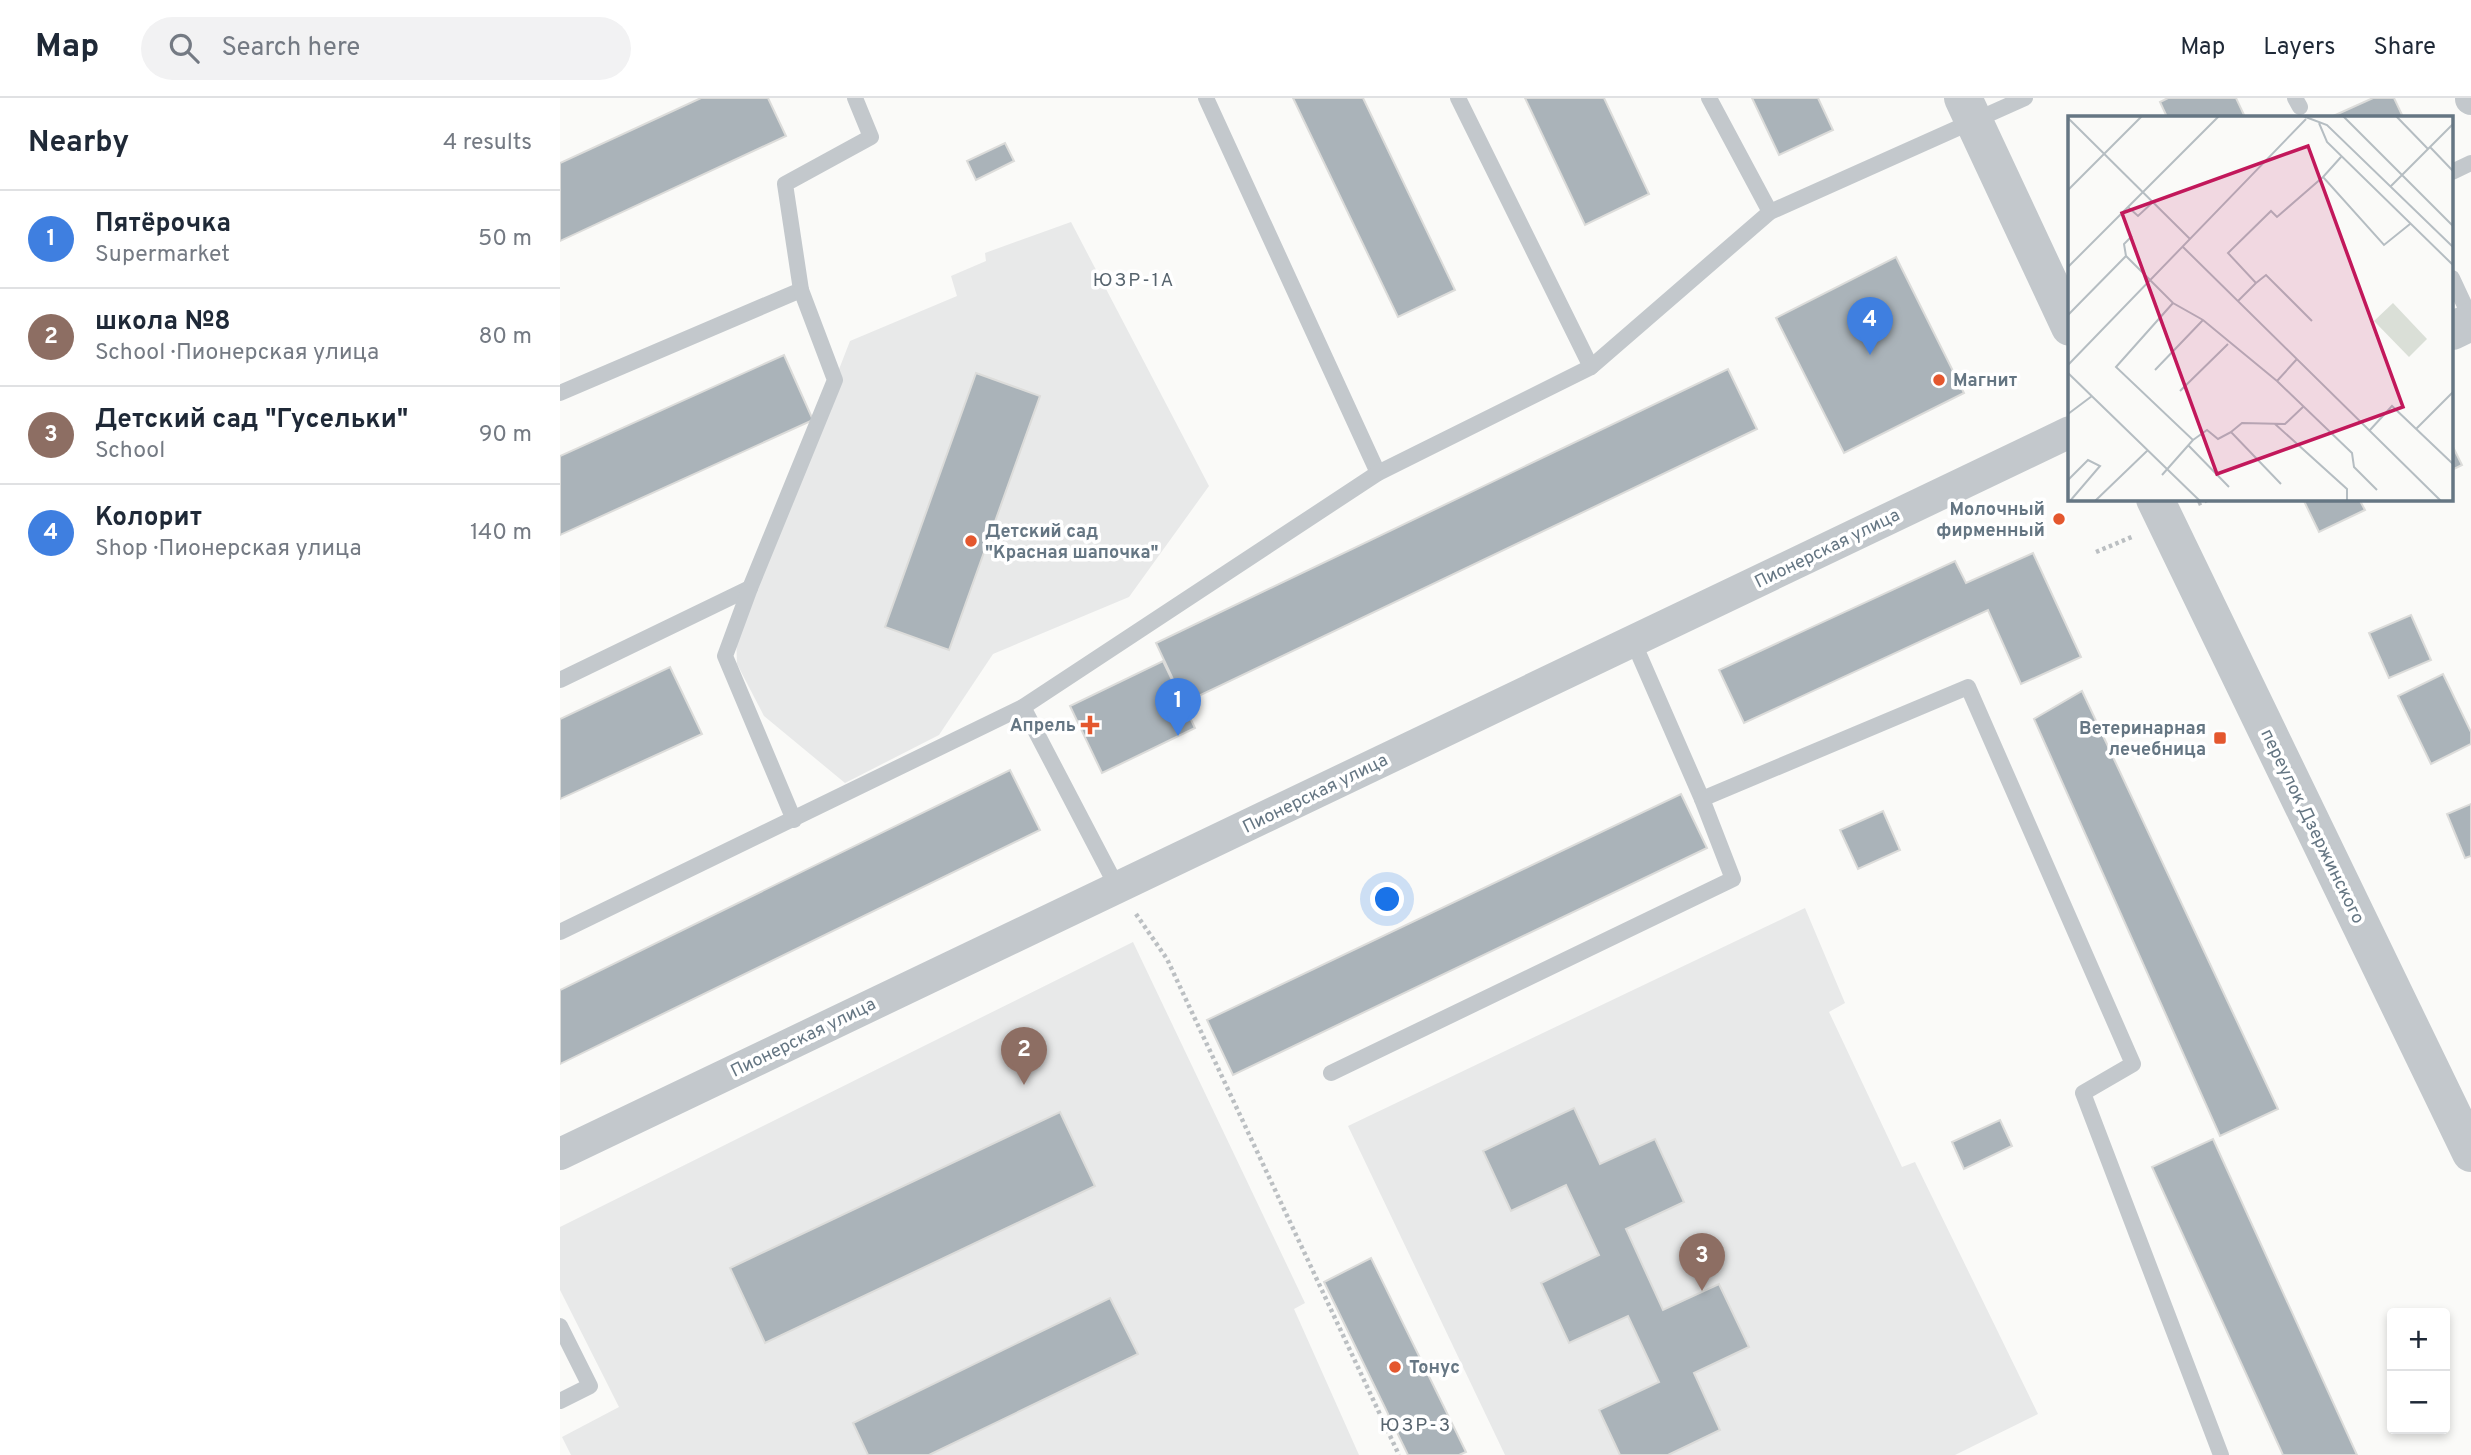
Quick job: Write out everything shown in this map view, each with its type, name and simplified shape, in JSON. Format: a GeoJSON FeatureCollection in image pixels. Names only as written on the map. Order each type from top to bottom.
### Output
{"type":"FeatureCollection","features":[{"type":"Feature","properties":{"kind":"street"},"geometry":{"type":"LineString","coordinates":[[1969,110],[2068,323]]}},
{"type":"Feature","properties":{"kind":"street"},"geometry":{"type":"LineString","coordinates":[[2454,330],[2471,320]]}},
{"type":"Feature","properties":{"kind":"street","name":"Пионерская улица"},"geometry":{"type":"LineString","coordinates":[[560,1154],[2068,433]]}},
{"type":"Feature","properties":{"kind":"street","name":"переулок Дзержинского"},"geometry":{"type":"LineString","coordinates":[[2155,500],[2471,1153]]}},
{"type":"Feature","properties":{"kind":"lane"},"geometry":{"type":"LineString","coordinates":[[794,820],[725,656],[835,380],[801,290],[785,184],[871,137],[855,98]]}},
{"type":"Feature","properties":{"kind":"lane"},"geometry":{"type":"LineString","coordinates":[[1206,98],[1378,473]]}},
{"type":"Feature","properties":{"kind":"lane"},"geometry":{"type":"LineString","coordinates":[[1458,98],[1591,367]]}},
{"type":"Feature","properties":{"kind":"lane"},"geometry":{"type":"LineString","coordinates":[[1709,98],[1770,212]]}},
{"type":"Feature","properties":{"kind":"lane"},"geometry":{"type":"LineString","coordinates":[[560,932],[1023,707],[1378,473],[1591,367],[1770,212],[1969,110],[2025,98]]}},
{"type":"Feature","properties":{"kind":"lane"},"geometry":{"type":"LineString","coordinates":[[2454,171],[2471,163]]}},
{"type":"Feature","properties":{"kind":"lane"},"geometry":{"type":"LineString","coordinates":[[2454,282],[2471,320]]}},
{"type":"Feature","properties":{"kind":"lane"},"geometry":{"type":"LineString","coordinates":[[560,393],[801,290]]}},
{"type":"Feature","properties":{"kind":"lane"},"geometry":{"type":"LineString","coordinates":[[560,680],[750,588]]}},
{"type":"Feature","properties":{"kind":"lane"},"geometry":{"type":"LineString","coordinates":[[1331,1073],[1733,879],[1702,799],[1633,640]]}},
{"type":"Feature","properties":{"kind":"lane"},"geometry":{"type":"LineString","coordinates":[[1702,799],[1968,687],[2133,1064],[2083,1093],[2221,1455]]}},
{"type":"Feature","properties":{"kind":"lane"},"geometry":{"type":"LineString","coordinates":[[1023,707],[1117,887]]}},
{"type":"Feature","properties":{"kind":"lane"},"geometry":{"type":"LineString","coordinates":[[560,1326],[590,1386],[560,1401]]}},
{"type":"Feature","properties":{"kind":"path"},"geometry":{"type":"LineString","coordinates":[[1117,887],[1167,959],[1399,1455]]}},
{"type":"Feature","properties":{"kind":"shaded area","name":"Детский сад \"Красная шапочка\""},"geometry":{"type":"Polygon","coordinates":[[[1071,222],[1209,486],[1129,597],[993,654],[939,735],[845,783],[764,716],[737,664],[736,634],[850,341],[957,296],[951,276],[986,261],[985,253],[1071,222]]]}},
{"type":"Feature","properties":{"kind":"shaded area"},"geometry":{"type":"Polygon","coordinates":[[[1805,908],[1845,1003],[1829,1012],[1902,1167],[1915,1162],[2038,1414],[1955,1455],[1505,1455],[1348,1126],[1805,908]]]}},
{"type":"Feature","properties":{"kind":"shaded area"},"geometry":{"type":"Polygon","coordinates":[[[1133,942],[1305,1303],[1294,1309],[1359,1455],[571,1455],[562,1437],[619,1407],[560,1290],[560,1227],[1133,942]]]}},
{"type":"Feature","properties":{"kind":"building"},"geometry":{"type":"Polygon","coordinates":[[[701,98],[768,98],[786,136],[560,241],[560,163],[701,98]]]}},
{"type":"Feature","properties":{"kind":"building"},"geometry":{"type":"Polygon","coordinates":[[[1293,98],[1363,98],[1455,290],[1398,317],[1293,98]]]}},
{"type":"Feature","properties":{"kind":"building"},"geometry":{"type":"Polygon","coordinates":[[[1525,98],[1604,98],[1649,194],[1585,225],[1525,98]]]}},
{"type":"Feature","properties":{"kind":"building"},"geometry":{"type":"Polygon","coordinates":[[[1752,98],[1818,98],[1833,130],[1779,155],[1752,98]]]}},
{"type":"Feature","properties":{"kind":"building"},"geometry":{"type":"Polygon","coordinates":[[[2168,98],[2236,98],[2245,116],[2167,116],[2160,102],[2168,98]]]}},
{"type":"Feature","properties":{"kind":"building"},"geometry":{"type":"Polygon","coordinates":[[[2373,98],[2394,98],[2403,116],[2333,116],[2373,98]]]}},
{"type":"Feature","properties":{"kind":"building"},"geometry":{"type":"Polygon","coordinates":[[[1005,143],[1014,161],[976,180],[967,161],[1005,143]]]}},
{"type":"Feature","properties":{"kind":"building"},"geometry":{"type":"Polygon","coordinates":[[[1896,257],[1964,393],[1844,453],[1776,318],[1896,257]]]}},
{"type":"Feature","properties":{"kind":"building"},"geometry":{"type":"Polygon","coordinates":[[[784,355],[813,420],[560,535],[560,456],[784,355]]]}},
{"type":"Feature","properties":{"kind":"building"},"geometry":{"type":"Polygon","coordinates":[[[1728,369],[1757,429],[1184,703],[1156,643],[1728,369]]]}},
{"type":"Feature","properties":{"kind":"building"},"geometry":{"type":"Polygon","coordinates":[[[976,373],[1040,396],[949,650],[885,627],[976,373]]]}},
{"type":"Feature","properties":{"kind":"building"},"geometry":{"type":"Polygon","coordinates":[[[2454,449],[2462,465],[2454,469],[2454,449]]]}},
{"type":"Feature","properties":{"kind":"building"},"geometry":{"type":"Polygon","coordinates":[[[2303,500],[2360,500],[2365,510],[2319,532],[2303,500]]]}},
{"type":"Feature","properties":{"kind":"building"},"geometry":{"type":"Polygon","coordinates":[[[2033,553],[2081,657],[2021,684],[1988,610],[1744,723],[1719,670],[1955,561],[1966,583],[2033,553]]]}},
{"type":"Feature","properties":{"kind":"building"},"geometry":{"type":"Polygon","coordinates":[[[2411,615],[2431,660],[2389,678],[2369,633],[2411,615]]]}},
{"type":"Feature","properties":{"kind":"building"},"geometry":{"type":"Polygon","coordinates":[[[1163,661],[1195,728],[1102,773],[1070,706],[1163,661]]]}},
{"type":"Feature","properties":{"kind":"building"},"geometry":{"type":"Polygon","coordinates":[[[670,667],[702,734],[560,799],[560,719],[670,667]]]}},
{"type":"Feature","properties":{"kind":"building"},"geometry":{"type":"Polygon","coordinates":[[[2443,674],[2471,732],[2471,744],[2431,764],[2398,696],[2443,674]]]}},
{"type":"Feature","properties":{"kind":"building"},"geometry":{"type":"Polygon","coordinates":[[[2082,691],[2278,1109],[2220,1136],[2034,719],[2082,691]]]}},
{"type":"Feature","properties":{"kind":"building"},"geometry":{"type":"Polygon","coordinates":[[[1010,770],[1040,830],[560,1064],[560,990],[1010,770]]]}},
{"type":"Feature","properties":{"kind":"building"},"geometry":{"type":"Polygon","coordinates":[[[1681,794],[1707,848],[1233,1075],[1207,1020],[1681,794]]]}},
{"type":"Feature","properties":{"kind":"building"},"geometry":{"type":"Polygon","coordinates":[[[2471,804],[2471,856],[2465,858],[2447,814],[2471,804]]]}},
{"type":"Feature","properties":{"kind":"building"},"geometry":{"type":"Polygon","coordinates":[[[1883,811],[1900,850],[1858,869],[1840,830],[1883,811]]]}},
{"type":"Feature","properties":{"kind":"building"},"geometry":{"type":"Polygon","coordinates":[[[1574,1108],[1600,1164],[1655,1139],[1684,1202],[1626,1229],[1663,1310],[1719,1284],[1749,1347],[1694,1373],[1720,1430],[1668,1455],[1620,1455],[1599,1410],[1659,1382],[1628,1316],[1569,1343],[1541,1283],[1599,1255],[1566,1185],[1511,1211],[1483,1151],[1574,1108]]]}},
{"type":"Feature","properties":{"kind":"building"},"geometry":{"type":"Polygon","coordinates":[[[1060,1112],[1095,1186],[765,1343],[730,1268],[1060,1112]]]}},
{"type":"Feature","properties":{"kind":"building"},"geometry":{"type":"Polygon","coordinates":[[[2000,1120],[2012,1146],[1964,1169],[1952,1142],[2000,1120]]]}},
{"type":"Feature","properties":{"kind":"building"},"geometry":{"type":"Polygon","coordinates":[[[2213,1139],[2357,1455],[2283,1455],[2152,1167],[2213,1139]]]}},
{"type":"Feature","properties":{"kind":"building","name":"Тонус"},"geometry":{"type":"Polygon","coordinates":[[[1371,1258],[1466,1452],[1459,1455],[1408,1455],[1324,1282],[1371,1258]]]}},
{"type":"Feature","properties":{"kind":"building"},"geometry":{"type":"Polygon","coordinates":[[[1110,1298],[1138,1354],[929,1455],[868,1455],[853,1423],[1110,1298]]]}},
{"type":"Feature","properties":{"kind":"place","name":"Колорит"},"geometry":{"type":"Point","coordinates":[1870,355]}},
{"type":"Feature","properties":{"kind":"place","name":"Магнит"},"geometry":{"type":"Point","coordinates":[1939,380]}},
{"type":"Feature","properties":{"kind":"place","name":"Молочный фирменный"},"geometry":{"type":"Point","coordinates":[2059,519]}},
{"type":"Feature","properties":{"kind":"place","name":"Детский сад \"Красная шапочка\""},"geometry":{"type":"Point","coordinates":[971,541]}},
{"type":"Feature","properties":{"kind":"place","name":"Апрель"},"geometry":{"type":"Point","coordinates":[1090,725]}},
{"type":"Feature","properties":{"kind":"place","name":"Пятёрочка"},"geometry":{"type":"Point","coordinates":[1178,736]}},
{"type":"Feature","properties":{"kind":"place","name":"Ветеринарная лечебница"},"geometry":{"type":"Point","coordinates":[2220,738]}},
{"type":"Feature","properties":{"kind":"place","name":"школа №8"},"geometry":{"type":"Point","coordinates":[1024,1085]}},
{"type":"Feature","properties":{"kind":"place","name":"Детский сад \"Гусельки\""},"geometry":{"type":"Point","coordinates":[1702,1291]}},
{"type":"Feature","properties":{"kind":"place","name":"Тонус"},"geometry":{"type":"Point","coordinates":[1395,1367]}},
{"type":"Feature","properties":{"kind":"district","name":"ЮЗР-1А"},"geometry":{"type":"Point","coordinates":[1134,279]}},
{"type":"Feature","properties":{"kind":"district","name":"ЮЗР-3"},"geometry":{"type":"Point","coordinates":[1416,1424]}}]}
